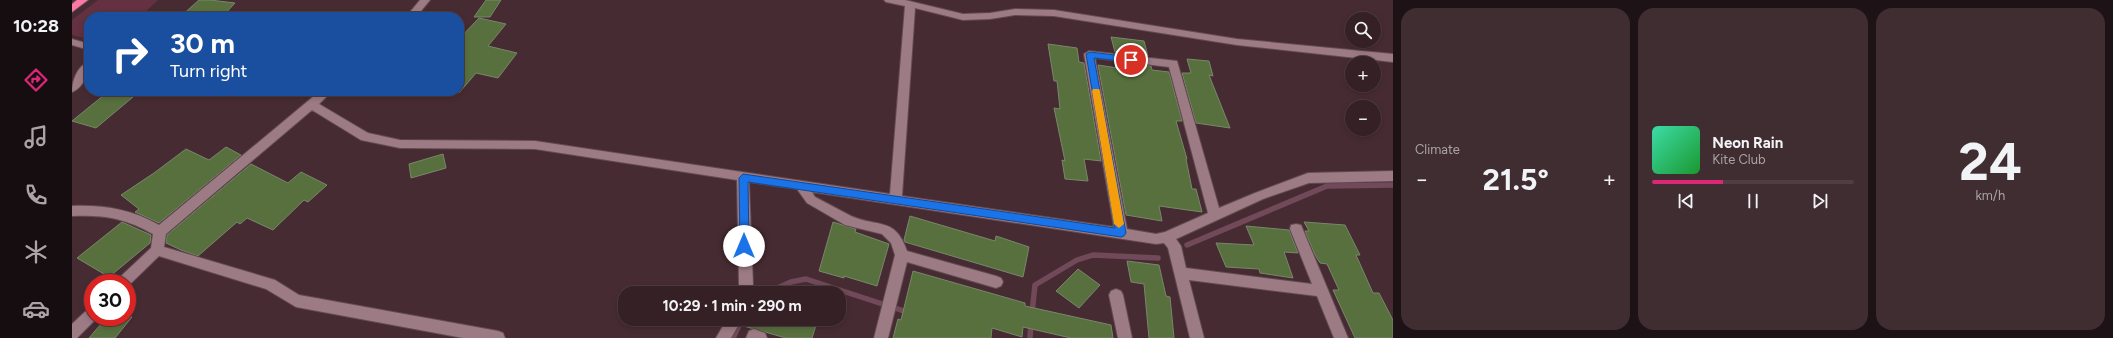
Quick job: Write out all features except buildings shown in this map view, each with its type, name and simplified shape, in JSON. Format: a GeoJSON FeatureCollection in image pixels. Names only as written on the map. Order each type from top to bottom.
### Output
{"type":"FeatureCollection","features":[{"type":"Feature","properties":{"kind":"highway"},"geometry":{"type":"LineString","coordinates":[[72,8],[83,0]]}},
{"type":"Feature","properties":{"kind":"street"},"geometry":{"type":"LineString","coordinates":[[416,12],[425,0]]}},
{"type":"Feature","properties":{"kind":"street"},"geometry":{"type":"LineString","coordinates":[[889,0],[963,17],[990,16],[1015,12],[1054,13],[1237,42],[1393,58]]}},
{"type":"Feature","properties":{"kind":"street"},"geometry":{"type":"LineString","coordinates":[[896,200],[910,4]]}},
{"type":"Feature","properties":{"kind":"street"},"geometry":{"type":"LineString","coordinates":[[72,42],[84,46]]}},
{"type":"Feature","properties":{"kind":"street"},"geometry":{"type":"LineString","coordinates":[[1121,233],[1090,54],[1173,64],[1215,215]]}},
{"type":"Feature","properties":{"kind":"street"},"geometry":{"type":"LineString","coordinates":[[72,88],[84,72]]}},
{"type":"Feature","properties":{"kind":"street"},"geometry":{"type":"LineString","coordinates":[[132,274],[157,250],[160,232],[321,96]]}},
{"type":"Feature","properties":{"kind":"street"},"geometry":{"type":"LineString","coordinates":[[311,104],[365,137],[400,144],[535,145],[743,178],[1156,239],[1167,237],[1215,215],[1308,178],[1393,176]]}},
{"type":"Feature","properties":{"kind":"street"},"geometry":{"type":"LineString","coordinates":[[743,178],[746,286]]}},
{"type":"Feature","properties":{"kind":"street"},"geometry":{"type":"LineString","coordinates":[[801,186],[811,200],[849,221],[886,230],[896,240],[902,255],[881,338]]}},
{"type":"Feature","properties":{"kind":"street"},"geometry":{"type":"LineString","coordinates":[[72,211],[106,210],[136,218],[160,232]]}},
{"type":"Feature","properties":{"kind":"street"},"geometry":{"type":"LineString","coordinates":[[1296,229],[1341,338]]}},
{"type":"Feature","properties":{"kind":"street"},"geometry":{"type":"LineString","coordinates":[[1167,237],[1174,246],[1197,338]]}},
{"type":"Feature","properties":{"kind":"street"},"geometry":{"type":"LineString","coordinates":[[157,250],[270,284],[296,301],[498,338]]}},
{"type":"Feature","properties":{"kind":"street"},"geometry":{"type":"LineString","coordinates":[[902,255],[996,282]]}},
{"type":"Feature","properties":{"kind":"street"},"geometry":{"type":"LineString","coordinates":[[1181,273],[1322,291]]}},
{"type":"Feature","properties":{"kind":"street"},"geometry":{"type":"LineString","coordinates":[[1116,295],[1125,338]]}},
{"type":"Feature","properties":{"kind":"street"},"geometry":{"type":"LineString","coordinates":[[72,333],[84,322]]}},
{"type":"Feature","properties":{"kind":"street"},"geometry":{"type":"LineString","coordinates":[[724,338],[731,326]]}},
{"type":"Feature","properties":{"kind":"street"},"geometry":{"type":"LineString","coordinates":[[752,338],[754,336],[760,338]]}},
{"type":"Feature","properties":{"kind":"shaded area"},"geometry":{"type":"Polygon","coordinates":[[[98,0],[158,0],[145,12],[84,12],[84,38],[72,35],[72,20],[98,0]]]}},
{"type":"Feature","properties":{"kind":"waterway"},"geometry":{"type":"LineString","coordinates":[[1187,245],[1327,186],[1393,185]]}},
{"type":"Feature","properties":{"kind":"waterway"},"geometry":{"type":"LineString","coordinates":[[1032,313],[1035,285],[1077,260],[1093,255],[1158,258]]}},
{"type":"Feature","properties":{"kind":"waterway"},"geometry":{"type":"LineString","coordinates":[[782,286],[791,282],[806,279],[827,286]]}},
{"type":"Feature","properties":{"kind":"waterway"},"geometry":{"type":"LineString","coordinates":[[846,292],[910,313]]}},
{"type":"Feature","properties":{"kind":"waterway"},"geometry":{"type":"LineString","coordinates":[[1030,338],[1031,323]]}},
{"type":"Feature","properties":{"kind":"waterway"},"geometry":{"type":"LineString","coordinates":[[733,338],[739,326]]}},
{"type":"Feature","properties":{"kind":"slow traffic"},"geometry":{"type":"LineString","coordinates":[[1096,91],[1119,224]]}},
{"type":"Feature","properties":{"kind":"route"},"geometry":{"type":"LineString","coordinates":[[744,246],[743,178],[1121,233],[1090,54],[1131,60]]}}]}
